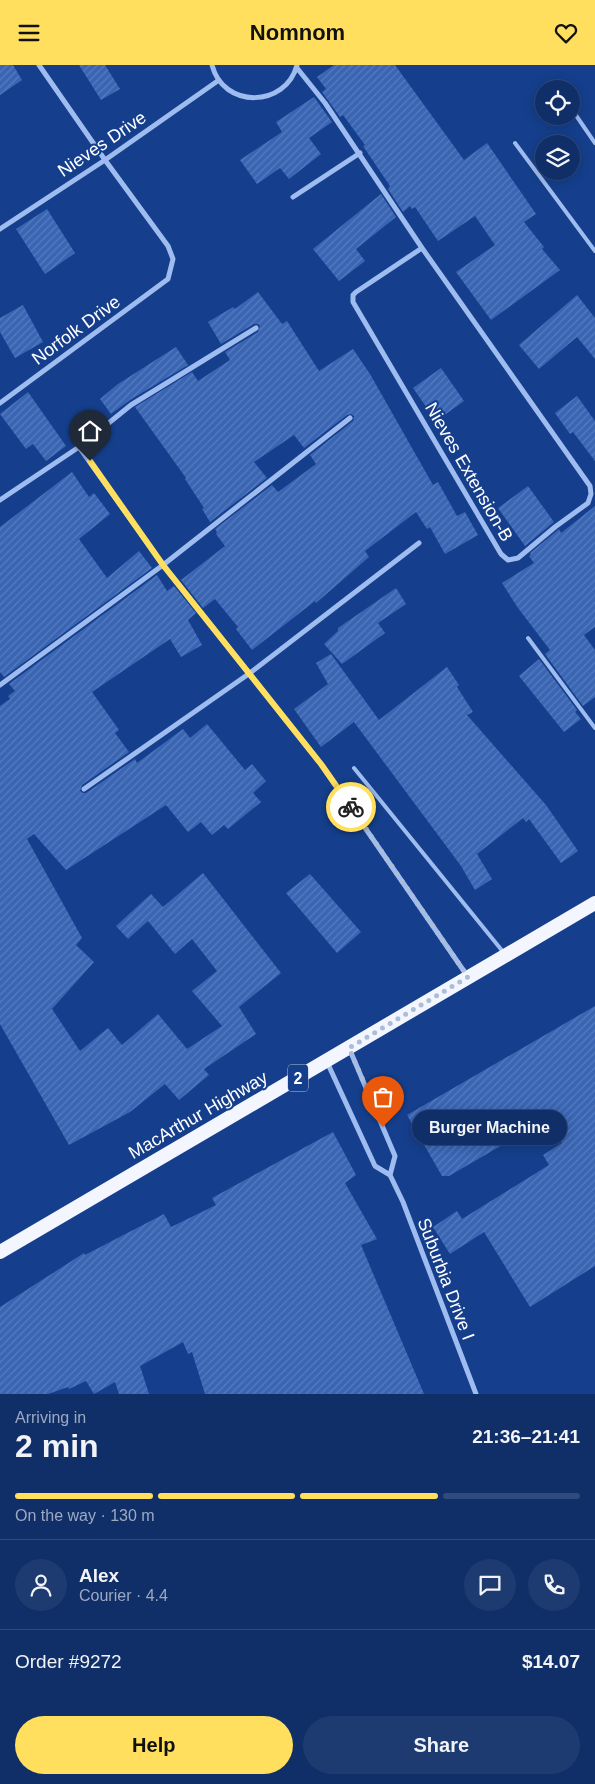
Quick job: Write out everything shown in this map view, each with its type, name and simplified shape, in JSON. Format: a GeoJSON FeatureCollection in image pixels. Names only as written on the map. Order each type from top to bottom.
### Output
{"type":"FeatureCollection","features":[{"type":"Feature","properties":{"kind":"highway","name":"MacArthur Highway"},"geometry":{"type":"LineString","coordinates":[[0,1252],[595,903]]}},
{"type":"Feature","properties":{"kind":"street"},"geometry":{"type":"LineString","coordinates":[[39,65],[105,160]]}},
{"type":"Feature","properties":{"kind":"street"},"geometry":{"type":"LineString","coordinates":[[212,65],[219,80],[229,90],[241,97],[255,99],[269,97],[281,90],[291,80],[297,66]]}},
{"type":"Feature","properties":{"kind":"street","name":"Nieves Extension-B"},"geometry":{"type":"LineString","coordinates":[[297,66],[360,153],[422,248],[590,486],[591,493],[588,503],[555,527],[518,558],[508,560],[501,554],[353,302],[353,295],[356,292],[422,248]]}},
{"type":"Feature","properties":{"kind":"street","name":"Nieves Drive"},"geometry":{"type":"LineString","coordinates":[[0,229],[105,160],[219,80]]}},
{"type":"Feature","properties":{"kind":"street"},"geometry":{"type":"LineString","coordinates":[[293,197],[360,153]]}},
{"type":"Feature","properties":{"kind":"street","name":"Norfolk Drive"},"geometry":{"type":"LineString","coordinates":[[0,403],[168,279],[173,259],[168,246],[105,160]]}},
{"type":"Feature","properties":{"kind":"street"},"geometry":{"type":"LineString","coordinates":[[0,500],[79,447],[131,405],[256,328]]}},
{"type":"Feature","properties":{"kind":"street"},"geometry":{"type":"LineString","coordinates":[[0,685],[163,565],[350,418]]}},
{"type":"Feature","properties":{"kind":"street"},"geometry":{"type":"LineString","coordinates":[[79,447],[163,565],[326,770],[468,977]]}},
{"type":"Feature","properties":{"kind":"street"},"geometry":{"type":"LineString","coordinates":[[84,789],[250,673],[419,543]]}},
{"type":"Feature","properties":{"kind":"street"},"geometry":{"type":"LineString","coordinates":[[349,1048],[395,1156],[390,1175]]}},
{"type":"Feature","properties":{"kind":"street","name":"Suburbia Drive I"},"geometry":{"type":"LineString","coordinates":[[326,1062],[375,1166],[390,1175],[403,1202],[476,1394]]}},
{"type":"Feature","properties":{"kind":"lane"},"geometry":{"type":"LineString","coordinates":[[580,121],[595,143]]}},
{"type":"Feature","properties":{"kind":"lane"},"geometry":{"type":"LineString","coordinates":[[515,143],[595,251]]}},
{"type":"Feature","properties":{"kind":"lane"},"geometry":{"type":"LineString","coordinates":[[528,637],[595,728]]}},
{"type":"Feature","properties":{"kind":"lane"},"geometry":{"type":"LineString","coordinates":[[354,768],[506,956]]}},
{"type":"Feature","properties":{"kind":"building"},"geometry":{"type":"Polygon","coordinates":[[[0,65],[13,65],[22,80],[0,95],[0,65]]]}},
{"type":"Feature","properties":{"kind":"building"},"geometry":{"type":"Polygon","coordinates":[[[79,65],[105,65],[120,89],[101,100],[79,65]]]}},
{"type":"Feature","properties":{"kind":"building"},"geometry":{"type":"Polygon","coordinates":[[[334,65],[395,65],[464,160],[487,143],[536,214],[524,222],[544,247],[542,249],[560,270],[491,320],[456,272],[495,245],[475,216],[438,241],[415,207],[412,209],[410,206],[403,212],[388,189],[390,186],[363,146],[365,145],[343,115],[340,117],[322,92],[326,89],[317,77],[334,65]]]}},
{"type":"Feature","properties":{"kind":"building"},"geometry":{"type":"Polygon","coordinates":[[[314,97],[332,122],[309,138],[321,154],[289,179],[280,168],[257,184],[240,160],[282,132],[276,122],[314,97]]]}},
{"type":"Feature","properties":{"kind":"building"},"geometry":{"type":"Polygon","coordinates":[[[381,194],[396,217],[356,249],[365,261],[339,281],[313,249],[381,194]]]}},
{"type":"Feature","properties":{"kind":"building"},"geometry":{"type":"Polygon","coordinates":[[[47,209],[75,253],[45,274],[16,229],[47,209]]]}},
{"type":"Feature","properties":{"kind":"building"},"geometry":{"type":"Polygon","coordinates":[[[258,292],[282,324],[287,321],[319,371],[353,349],[370,374],[433,485],[438,482],[457,516],[465,512],[478,535],[445,554],[430,527],[427,529],[416,512],[365,551],[369,557],[316,603],[315,601],[252,650],[236,629],[238,627],[215,599],[203,608],[181,580],[225,546],[216,534],[215,529],[272,485],[278,492],[316,464],[310,455],[353,421],[354,416],[351,414],[347,415],[304,448],[294,435],[254,462],[267,478],[210,522],[186,478],[135,407],[192,372],[198,381],[230,360],[225,352],[258,332],[260,326],[254,324],[221,344],[208,322],[233,307],[235,309],[258,292]]]}},
{"type":"Feature","properties":{"kind":"building"},"geometry":{"type":"Polygon","coordinates":[[[577,295],[595,318],[595,359],[577,337],[539,369],[519,345],[577,295]]]}},
{"type":"Feature","properties":{"kind":"building"},"geometry":{"type":"Polygon","coordinates":[[[23,305],[43,342],[15,358],[0,332],[0,318],[23,305]]]}},
{"type":"Feature","properties":{"kind":"building"},"geometry":{"type":"Polygon","coordinates":[[[176,347],[188,365],[130,400],[111,414],[100,399],[118,384],[176,347]]]}},
{"type":"Feature","properties":{"kind":"building"},"geometry":{"type":"Polygon","coordinates":[[[441,368],[464,401],[436,421],[413,388],[441,368]]]}},
{"type":"Feature","properties":{"kind":"building"},"geometry":{"type":"Polygon","coordinates":[[[28,392],[66,446],[46,461],[33,444],[26,449],[0,414],[28,392]]]}},
{"type":"Feature","properties":{"kind":"building"},"geometry":{"type":"Polygon","coordinates":[[[577,396],[595,421],[595,461],[573,432],[570,434],[555,413],[577,396]]]}},
{"type":"Feature","properties":{"kind":"building"},"geometry":{"type":"Polygon","coordinates":[[[72,472],[89,497],[94,493],[110,514],[79,539],[107,578],[139,551],[152,568],[4,677],[0,672],[0,527],[72,472]]]}},
{"type":"Feature","properties":{"kind":"building"},"geometry":{"type":"Polygon","coordinates":[[[528,486],[554,522],[525,546],[498,508],[528,486]]]}},
{"type":"Feature","properties":{"kind":"building"},"geometry":{"type":"Polygon","coordinates":[[[595,506],[595,627],[584,635],[595,650],[595,697],[583,706],[545,654],[550,650],[518,608],[502,583],[534,563],[529,556],[531,555],[530,553],[559,529],[561,533],[595,506]]]}},
{"type":"Feature","properties":{"kind":"building"},"geometry":{"type":"Polygon","coordinates":[[[157,575],[167,591],[174,586],[196,613],[188,620],[202,645],[181,657],[170,639],[92,692],[119,730],[115,733],[129,752],[82,785],[80,791],[86,793],[135,759],[137,763],[183,729],[190,738],[207,724],[245,770],[252,764],[266,781],[253,793],[261,802],[228,829],[224,825],[212,835],[201,822],[188,832],[166,805],[66,870],[34,834],[27,839],[82,938],[76,945],[94,962],[52,1009],[80,1051],[108,1028],[122,1045],[158,1014],[187,1049],[222,1026],[192,991],[217,971],[192,939],[175,954],[148,921],[128,939],[116,926],[151,894],[163,907],[203,873],[281,973],[239,1007],[256,1034],[204,1069],[209,1075],[179,1100],[165,1084],[130,1112],[69,1145],[0,1024],[0,706],[10,699],[8,696],[15,691],[9,684],[157,575]]]}},
{"type":"Feature","properties":{"kind":"building"},"geometry":{"type":"Polygon","coordinates":[[[396,588],[406,604],[378,623],[385,633],[342,664],[324,644],[338,631],[338,628],[396,588]]]}},
{"type":"Feature","properties":{"kind":"building"},"geometry":{"type":"Polygon","coordinates":[[[331,654],[379,720],[447,667],[473,712],[467,715],[546,805],[578,851],[561,863],[529,819],[526,822],[523,818],[477,854],[492,879],[475,890],[461,866],[354,722],[321,747],[294,709],[328,684],[316,663],[331,654]]]}},
{"type":"Feature","properties":{"kind":"building"},"geometry":{"type":"Polygon","coordinates":[[[539,659],[577,710],[575,712],[581,719],[564,732],[519,676],[539,659]]]}},
{"type":"Feature","properties":{"kind":"building"},"geometry":{"type":"Polygon","coordinates":[[[310,874],[361,932],[337,953],[286,893],[310,874]]]}},
{"type":"Feature","properties":{"kind":"building"},"geometry":{"type":"Polygon","coordinates":[[[595,1006],[595,1266],[530,1307],[484,1232],[450,1254],[433,1227],[457,1211],[462,1219],[549,1165],[543,1155],[562,1143],[547,1119],[449,1176],[442,1176],[407,1115],[595,1006]]]}},
{"type":"Feature","properties":{"kind":"building"},"geometry":{"type":"Polygon","coordinates":[[[333,1132],[356,1175],[345,1183],[377,1239],[361,1245],[424,1394],[205,1394],[192,1352],[188,1354],[183,1342],[140,1366],[149,1394],[119,1394],[115,1382],[94,1394],[86,1381],[69,1389],[68,1387],[48,1394],[0,1394],[0,1307],[84,1253],[85,1255],[164,1214],[171,1227],[216,1205],[212,1198],[333,1132]]]}},
{"type":"Feature","properties":{"kind":"way so far"},"geometry":{"type":"LineString","coordinates":[[351,807],[468,977],[349,1048],[383,1127]]}},
{"type":"Feature","properties":{"kind":"place","name":"Burger Machine"},"geometry":{"type":"Point","coordinates":[383,1127]}},
{"type":"Feature","properties":{"kind":"route"},"geometry":{"type":"LineString","coordinates":[[90,461],[163,565],[321,764],[351,807]]}}]}
